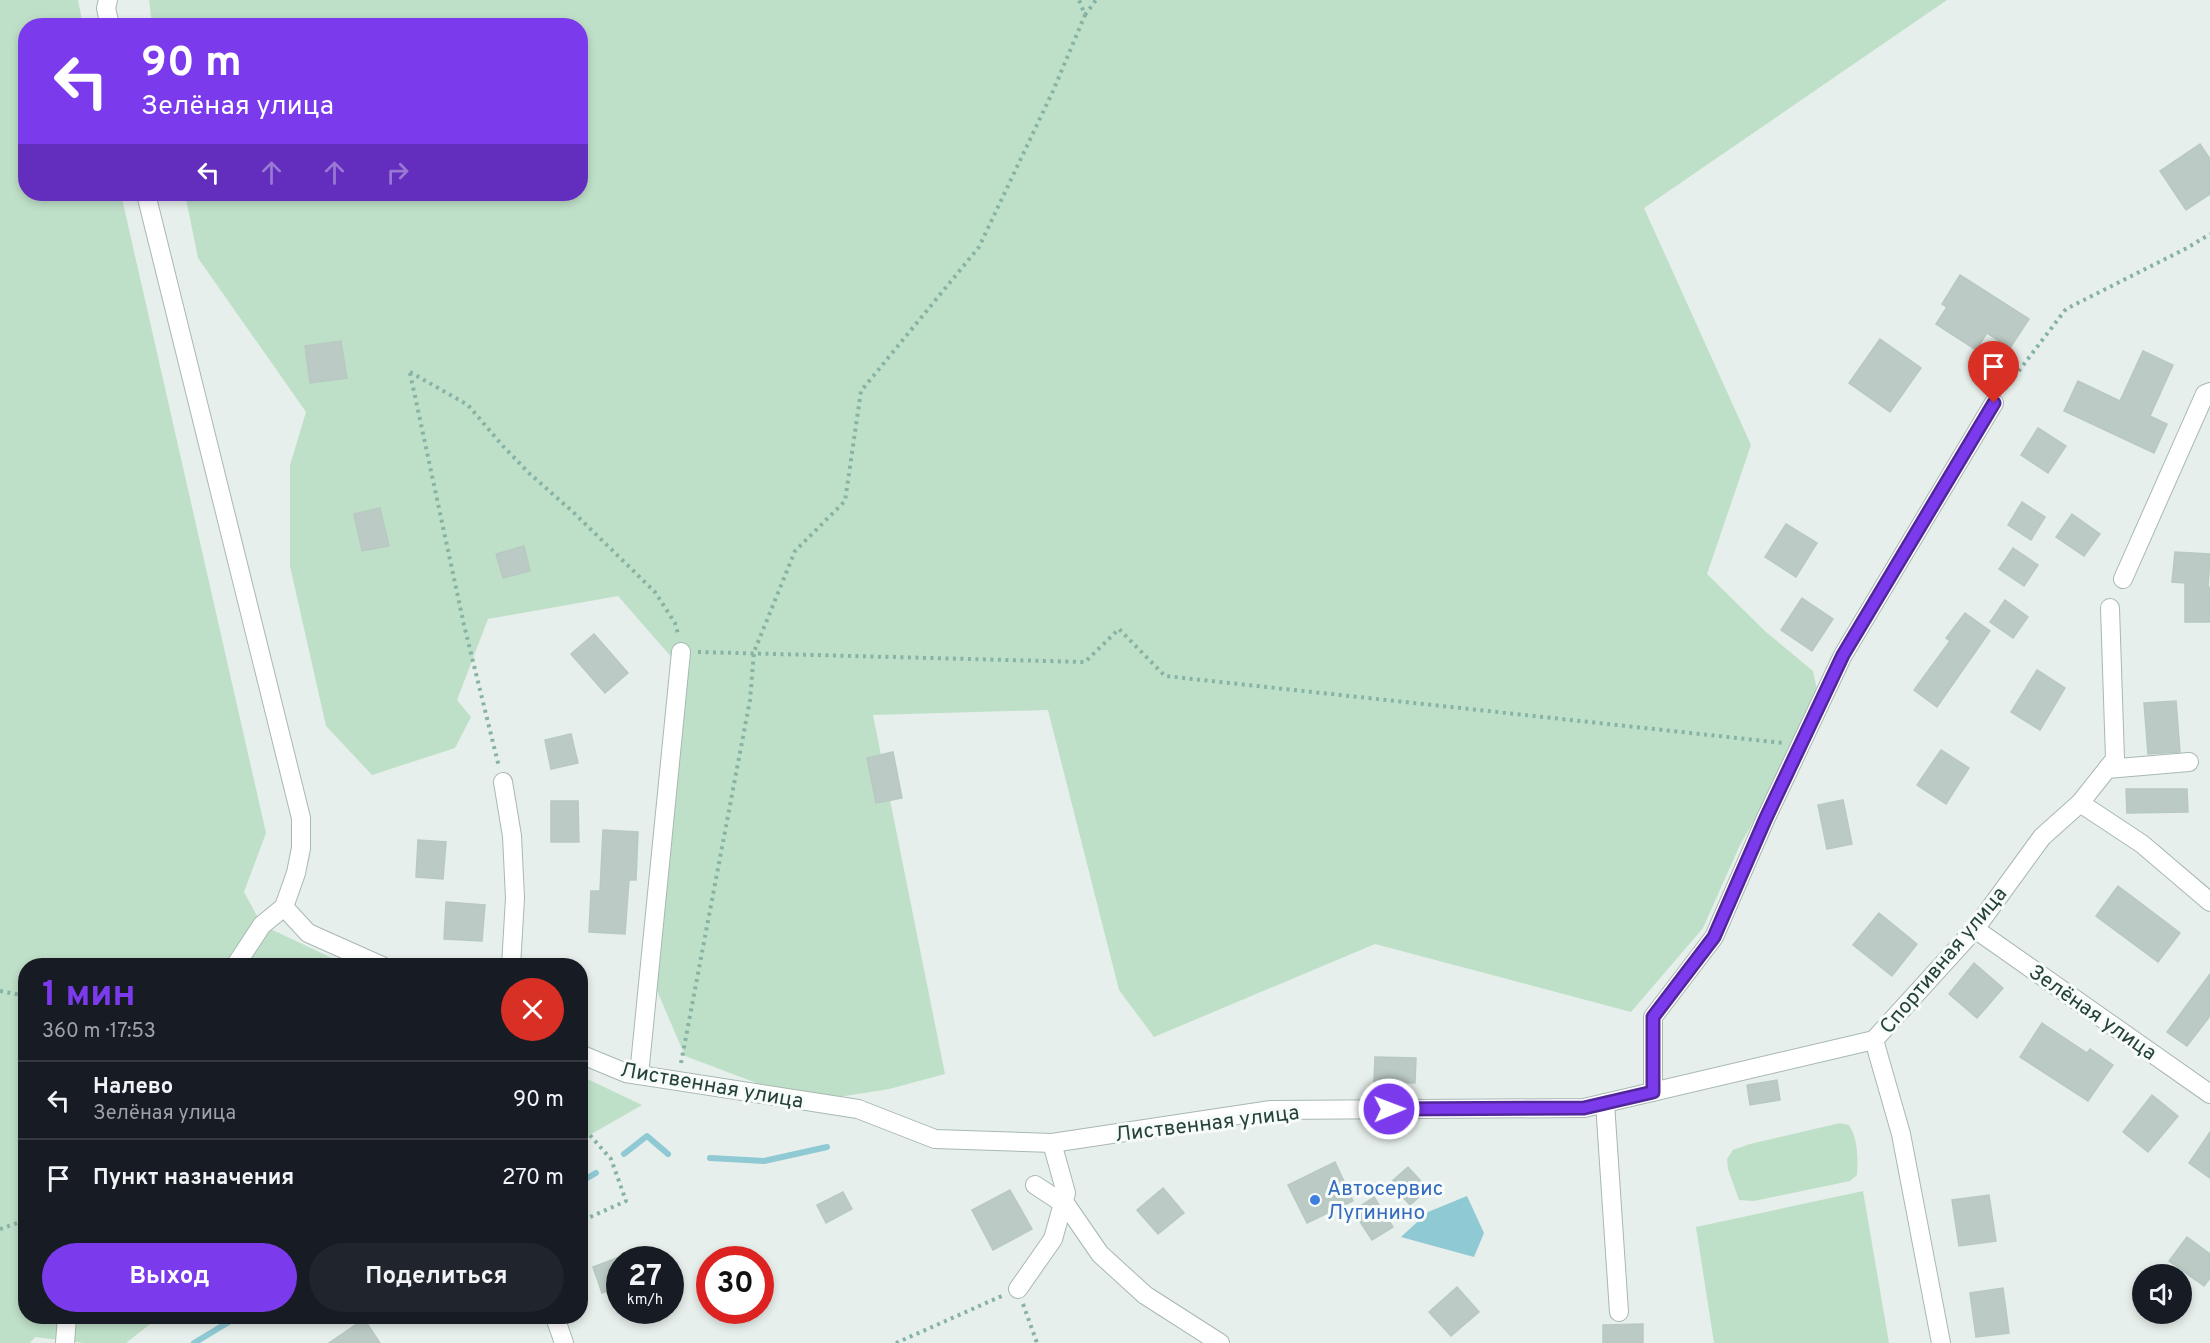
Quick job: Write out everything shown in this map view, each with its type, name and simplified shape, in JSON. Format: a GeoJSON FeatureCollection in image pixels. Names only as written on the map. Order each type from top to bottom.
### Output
{"type":"FeatureCollection","features":[{"type":"Feature","properties":{"kind":"street"},"geometry":{"type":"LineString","coordinates":[[108,0],[106,8],[108,18]]}},
{"type":"Feature","properties":{"kind":"street"},"geometry":{"type":"LineString","coordinates":[[148,201],[301,818],[301,848],[296,873],[284,908],[262,925],[240,958]]}},
{"type":"Feature","properties":{"kind":"street"},"geometry":{"type":"LineString","coordinates":[[2123,579],[2205,394],[2210,392]]}},
{"type":"Feature","properties":{"kind":"street"},"geometry":{"type":"LineString","coordinates":[[1653,1092],[1653,1017],[1714,937],[1843,655],[1994,403]]}},
{"type":"Feature","properties":{"kind":"street","name":"Спортивная улица"},"geometry":{"type":"LineString","coordinates":[[1941,1343],[1901,1134],[1874,1040],[1975,929],[2042,837],[2080,803],[2115,759],[2110,608]]}},
{"type":"Feature","properties":{"kind":"street"},"geometry":{"type":"LineString","coordinates":[[639,1075],[681,652]]}},
{"type":"Feature","properties":{"kind":"street"},"geometry":{"type":"LineString","coordinates":[[2107,769],[2189,762]]}},
{"type":"Feature","properties":{"kind":"street"},"geometry":{"type":"LineString","coordinates":[[503,782],[512,836],[515,898],[511,958]]}},
{"type":"Feature","properties":{"kind":"street"},"geometry":{"type":"LineString","coordinates":[[2080,803],[2142,844],[2210,902]]}},
{"type":"Feature","properties":{"kind":"street"},"geometry":{"type":"LineString","coordinates":[[284,908],[308,933],[364,958]]}},
{"type":"Feature","properties":{"kind":"street","name":"Зелёная улица"},"geometry":{"type":"LineString","coordinates":[[1975,929],[2210,1094]]}},
{"type":"Feature","properties":{"kind":"street","name":"Лиственная улица"},"geometry":{"type":"LineString","coordinates":[[588,1057],[626,1073],[858,1109],[935,1139],[1052,1143],[1271,1110],[1584,1108],[1625,1095],[1653,1092],[1874,1040]]}},
{"type":"Feature","properties":{"kind":"street"},"geometry":{"type":"LineString","coordinates":[[1605,1103],[1619,1312]]}},
{"type":"Feature","properties":{"kind":"street"},"geometry":{"type":"LineString","coordinates":[[1018,1289],[1053,1239],[1066,1193],[1052,1143]]}},
{"type":"Feature","properties":{"kind":"street"},"geometry":{"type":"LineString","coordinates":[[1035,1185],[1067,1206],[1100,1254],[1145,1295],[1220,1343]]}},
{"type":"Feature","properties":{"kind":"street"},"geometry":{"type":"LineString","coordinates":[[65,1343],[66,1324]]}},
{"type":"Feature","properties":{"kind":"street"},"geometry":{"type":"LineString","coordinates":[[557,1324],[564,1343]]}},
{"type":"Feature","properties":{"kind":"path"},"geometry":{"type":"LineString","coordinates":[[1079,0],[1085,15]]}},
{"type":"Feature","properties":{"kind":"path"},"geometry":{"type":"LineString","coordinates":[[678,1081],[750,700],[754,652],[795,551],[845,501],[861,391],[979,247],[1053,92],[1085,15],[1096,0]]}},
{"type":"Feature","properties":{"kind":"path"},"geometry":{"type":"LineString","coordinates":[[1994,403],[2066,309],[2210,234]]}},
{"type":"Feature","properties":{"kind":"path"},"geometry":{"type":"LineString","coordinates":[[503,782],[464,625],[410,372],[468,405],[530,474],[572,511],[655,592],[675,623],[681,652],[754,652],[1085,662],[1119,629],[1165,676],[1801,745]]}},
{"type":"Feature","properties":{"kind":"path"},"geometry":{"type":"LineString","coordinates":[[0,991],[18,994]]}},
{"type":"Feature","properties":{"kind":"path"},"geometry":{"type":"LineString","coordinates":[[588,1133],[611,1159],[626,1201],[588,1218]]}},
{"type":"Feature","properties":{"kind":"path"},"geometry":{"type":"LineString","coordinates":[[0,1229],[18,1223]]}},
{"type":"Feature","properties":{"kind":"path"},"geometry":{"type":"LineString","coordinates":[[896,1343],[1018,1289],[1037,1343]]}},
{"type":"Feature","properties":{"kind":"green space"},"geometry":{"type":"Polygon","coordinates":[[[0,0],[78,0],[82,18],[18,18],[18,201],[123,201],[266,833],[244,892],[262,925],[332,958],[18,958],[18,1324],[150,1324],[126,1343],[84,1343],[35,1337],[30,1343],[0,1343],[0,0]]]}},
{"type":"Feature","properties":{"kind":"green space"},"geometry":{"type":"Polygon","coordinates":[[[149,0],[1947,0],[1644,208],[1751,445],[1707,574],[1766,632],[1813,671],[1822,712],[1785,767],[1740,845],[1703,928],[1631,1012],[1375,944],[1154,1037],[1119,990],[1048,710],[873,715],[945,1074],[889,1089],[807,1102],[685,1056],[655,986],[687,675],[618,596],[488,619],[457,700],[471,717],[455,748],[372,775],[326,726],[290,566],[290,465],[306,412],[198,258],[186,201],[588,201],[588,18],[151,18],[149,0]]]}},
{"type":"Feature","properties":{"kind":"green space"},"geometry":{"type":"Polygon","coordinates":[[[588,1079],[642,1105],[588,1136],[588,1079]]]}},
{"type":"Feature","properties":{"kind":"green space"},"geometry":{"type":"Polygon","coordinates":[[[1840,1123],[1849,1125],[1856,1143],[1857,1175],[1850,1181],[1754,1201],[1739,1200],[1728,1169],[1727,1159],[1733,1150],[1840,1123]]]}},
{"type":"Feature","properties":{"kind":"green space"},"geometry":{"type":"Polygon","coordinates":[[[1863,1191],[1889,1343],[1714,1343],[1696,1227],[1863,1191]]]}},
{"type":"Feature","properties":{"kind":"water"},"geometry":{"type":"Polygon","coordinates":[[[1467,1196],[1484,1233],[1474,1257],[1401,1237],[1428,1212],[1467,1196]]]}},
{"type":"Feature","properties":{"kind":"building"},"geometry":{"type":"Polygon","coordinates":[[[2200,144],[2210,159],[2210,194],[2186,210],[2160,171],[2200,144]]]}},
{"type":"Feature","properties":{"kind":"building"},"geometry":{"type":"Polygon","coordinates":[[[1960,275],[2029,319],[2010,348],[1987,333],[1976,350],[1936,324],[1947,307],[1942,304],[1960,275]]]}},
{"type":"Feature","properties":{"kind":"building"},"geometry":{"type":"Polygon","coordinates":[[[1880,339],[1921,368],[1890,412],[1849,383],[1880,339]]]}},
{"type":"Feature","properties":{"kind":"building"},"geometry":{"type":"Polygon","coordinates":[[[341,341],[347,378],[310,383],[305,346],[341,341]]]}},
{"type":"Feature","properties":{"kind":"building"},"geometry":{"type":"Polygon","coordinates":[[[2143,351],[2173,365],[2150,416],[2167,424],[2154,453],[2064,411],[2078,381],[2120,401],[2143,351]]]}},
{"type":"Feature","properties":{"kind":"building"},"geometry":{"type":"Polygon","coordinates":[[[2038,428],[2066,446],[2048,473],[2021,455],[2038,428]]]}},
{"type":"Feature","properties":{"kind":"building"},"geometry":{"type":"Polygon","coordinates":[[[2022,502],[2045,517],[2031,540],[2008,525],[2022,502]]]}},
{"type":"Feature","properties":{"kind":"building"},"geometry":{"type":"Polygon","coordinates":[[[380,508],[389,546],[362,551],[354,514],[380,508]]]}},
{"type":"Feature","properties":{"kind":"building"},"geometry":{"type":"Polygon","coordinates":[[[2072,514],[2100,534],[2084,556],[2056,537],[2072,514]]]}},
{"type":"Feature","properties":{"kind":"building"},"geometry":{"type":"Polygon","coordinates":[[[1786,524],[1817,543],[1796,577],[1765,557],[1786,524]]]}},
{"type":"Feature","properties":{"kind":"building"},"geometry":{"type":"Polygon","coordinates":[[[524,546],[530,571],[503,578],[496,554],[524,546]]]}},
{"type":"Feature","properties":{"kind":"building"},"geometry":{"type":"Polygon","coordinates":[[[2013,548],[2038,565],[2024,586],[1999,569],[2013,548]]]}},
{"type":"Feature","properties":{"kind":"building"},"geometry":{"type":"Polygon","coordinates":[[[2175,552],[2210,554],[2208,587],[2210,587],[2210,622],[2185,622],[2185,583],[2172,582],[2175,552]]]}},
{"type":"Feature","properties":{"kind":"building"},"geometry":{"type":"Polygon","coordinates":[[[1802,598],[1833,619],[1812,651],[1781,630],[1802,598]]]}},
{"type":"Feature","properties":{"kind":"building"},"geometry":{"type":"Polygon","coordinates":[[[2005,600],[2028,617],[2013,638],[1990,622],[2005,600]]]}},
{"type":"Feature","properties":{"kind":"building"},"geometry":{"type":"Polygon","coordinates":[[[1965,613],[1990,631],[1937,707],[1914,690],[1950,641],[1946,638],[1965,613]]]}},
{"type":"Feature","properties":{"kind":"building"},"geometry":{"type":"Polygon","coordinates":[[[594,634],[628,673],[605,693],[571,654],[594,634]]]}},
{"type":"Feature","properties":{"kind":"building"},"geometry":{"type":"Polygon","coordinates":[[[2037,670],[2065,688],[2040,730],[2011,712],[2037,670]]]}},
{"type":"Feature","properties":{"kind":"building"},"geometry":{"type":"Polygon","coordinates":[[[2176,701],[2180,752],[2148,754],[2144,703],[2176,701]]]}},
{"type":"Feature","properties":{"kind":"building"},"geometry":{"type":"Polygon","coordinates":[[[571,734],[578,763],[551,769],[545,740],[571,734]]]}},
{"type":"Feature","properties":{"kind":"building"},"geometry":{"type":"Polygon","coordinates":[[[1941,750],[1969,768],[1946,804],[1917,785],[1941,750]]]}},
{"type":"Feature","properties":{"kind":"building"},"geometry":{"type":"Polygon","coordinates":[[[893,752],[902,798],[876,803],[867,758],[893,752]]]}},
{"type":"Feature","properties":{"kind":"building"},"geometry":{"type":"Polygon","coordinates":[[[2126,789],[2187,789],[2188,812],[2127,813],[2126,789]]]}},
{"type":"Feature","properties":{"kind":"building"},"geometry":{"type":"Polygon","coordinates":[[[1843,800],[1852,844],[1827,849],[1818,805],[1843,800]]]}},
{"type":"Feature","properties":{"kind":"building"},"geometry":{"type":"Polygon","coordinates":[[[551,801],[578,801],[579,842],[551,842],[551,801]]]}},
{"type":"Feature","properties":{"kind":"building"},"geometry":{"type":"Polygon","coordinates":[[[603,830],[638,832],[636,880],[629,880],[625,934],[589,932],[591,891],[600,891],[603,830]]]}},
{"type":"Feature","properties":{"kind":"building"},"geometry":{"type":"Polygon","coordinates":[[[418,840],[446,842],[443,879],[416,877],[418,840]]]}},
{"type":"Feature","properties":{"kind":"building"},"geometry":{"type":"Polygon","coordinates":[[[2118,886],[2180,933],[2158,962],[2096,916],[2118,886]]]}},
{"type":"Feature","properties":{"kind":"building"},"geometry":{"type":"Polygon","coordinates":[[[446,902],[485,905],[482,941],[444,939],[446,902]]]}},
{"type":"Feature","properties":{"kind":"building"},"geometry":{"type":"Polygon","coordinates":[[[1879,913],[1917,944],[1892,976],[1853,945],[1879,913]]]}},
{"type":"Feature","properties":{"kind":"building"},"geometry":{"type":"Polygon","coordinates":[[[1974,963],[2003,988],[1977,1018],[1949,994],[1974,963]]]}},
{"type":"Feature","properties":{"kind":"building"},"geometry":{"type":"Polygon","coordinates":[[[2210,974],[2210,1016],[2187,1046],[2167,1032],[2210,974]]]}},
{"type":"Feature","properties":{"kind":"building"},"geometry":{"type":"Polygon","coordinates":[[[2042,1023],[2087,1053],[2090,1049],[2113,1065],[2088,1101],[2020,1057],[2042,1023]]]}},
{"type":"Feature","properties":{"kind":"building"},"geometry":{"type":"Polygon","coordinates":[[[1375,1057],[1416,1058],[1415,1083],[1374,1082],[1375,1057]]]}},
{"type":"Feature","properties":{"kind":"building"},"geometry":{"type":"Polygon","coordinates":[[[1777,1080],[1780,1100],[1750,1105],[1747,1085],[1777,1080]]]}},
{"type":"Feature","properties":{"kind":"building"},"geometry":{"type":"Polygon","coordinates":[[[2152,1095],[2178,1116],[2148,1152],[2123,1132],[2152,1095]]]}},
{"type":"Feature","properties":{"kind":"building"},"geometry":{"type":"Polygon","coordinates":[[[2210,1132],[2210,1178],[2189,1163],[2210,1132]]]}},
{"type":"Feature","properties":{"kind":"building"},"geometry":{"type":"Polygon","coordinates":[[[1335,1162],[1353,1201],[1307,1223],[1288,1185],[1335,1162]]]}},
{"type":"Feature","properties":{"kind":"building"},"geometry":{"type":"Polygon","coordinates":[[[1408,1167],[1428,1189],[1410,1205],[1390,1183],[1408,1167]]]}},
{"type":"Feature","properties":{"kind":"building"},"geometry":{"type":"Polygon","coordinates":[[[1163,1188],[1184,1213],[1158,1234],[1137,1210],[1163,1188]]]}},
{"type":"Feature","properties":{"kind":"building"},"geometry":{"type":"Polygon","coordinates":[[[1010,1190],[1032,1229],[993,1250],[972,1210],[1010,1190]]]}},
{"type":"Feature","properties":{"kind":"building"},"geometry":{"type":"Polygon","coordinates":[[[843,1192],[852,1209],[826,1223],[817,1205],[843,1192]]]}},
{"type":"Feature","properties":{"kind":"building"},"geometry":{"type":"Polygon","coordinates":[[[1989,1195],[1996,1241],[1959,1246],[1952,1200],[1989,1195]]]}},
{"type":"Feature","properties":{"kind":"building"},"geometry":{"type":"Polygon","coordinates":[[[1374,1197],[1393,1227],[1372,1240],[1353,1211],[1374,1197]]]}},
{"type":"Feature","properties":{"kind":"building"},"geometry":{"type":"Polygon","coordinates":[[[2187,1237],[2210,1254],[2210,1278],[2204,1286],[2192,1277],[2192,1264],[2173,1264],[2169,1261],[2187,1237]]]}},
{"type":"Feature","properties":{"kind":"building"},"geometry":{"type":"Polygon","coordinates":[[[606,1262],[606,1292],[602,1293],[593,1267],[606,1262]]]}},
{"type":"Feature","properties":{"kind":"building"},"geometry":{"type":"Polygon","coordinates":[[[1457,1287],[1479,1312],[1451,1336],[1429,1312],[1457,1287]]]}},
{"type":"Feature","properties":{"kind":"building"},"geometry":{"type":"Polygon","coordinates":[[[2003,1288],[2009,1333],[1976,1337],[1970,1293],[2003,1288]]]}},
{"type":"Feature","properties":{"kind":"building"},"geometry":{"type":"Polygon","coordinates":[[[357,1324],[367,1324],[380,1343],[329,1343],[357,1324]]]}},
{"type":"Feature","properties":{"kind":"building"},"geometry":{"type":"Polygon","coordinates":[[[1643,1324],[1643,1343],[1603,1343],[1603,1325],[1643,1324]]]}},
{"type":"Feature","properties":{"kind":"waterway"},"geometry":{"type":"LineString","coordinates":[[624,1154],[647,1136],[668,1154]]}},
{"type":"Feature","properties":{"kind":"waterway"},"geometry":{"type":"LineString","coordinates":[[710,1158],[764,1161],[827,1147]]}},
{"type":"Feature","properties":{"kind":"waterway"},"geometry":{"type":"LineString","coordinates":[[588,1178],[596,1173]]}},
{"type":"Feature","properties":{"kind":"waterway"},"geometry":{"type":"LineString","coordinates":[[194,1343],[225,1324]]}},
{"type":"Feature","properties":{"kind":"place","name":"Автосервис Лугинино"},"geometry":{"type":"Point","coordinates":[1315,1200]}},
{"type":"Feature","properties":{"kind":"route"},"geometry":{"type":"LineString","coordinates":[[1389,1109],[1584,1108],[1653,1092],[1653,1017],[1714,937],[1765,820],[1843,655],[1994,403]]}}]}
